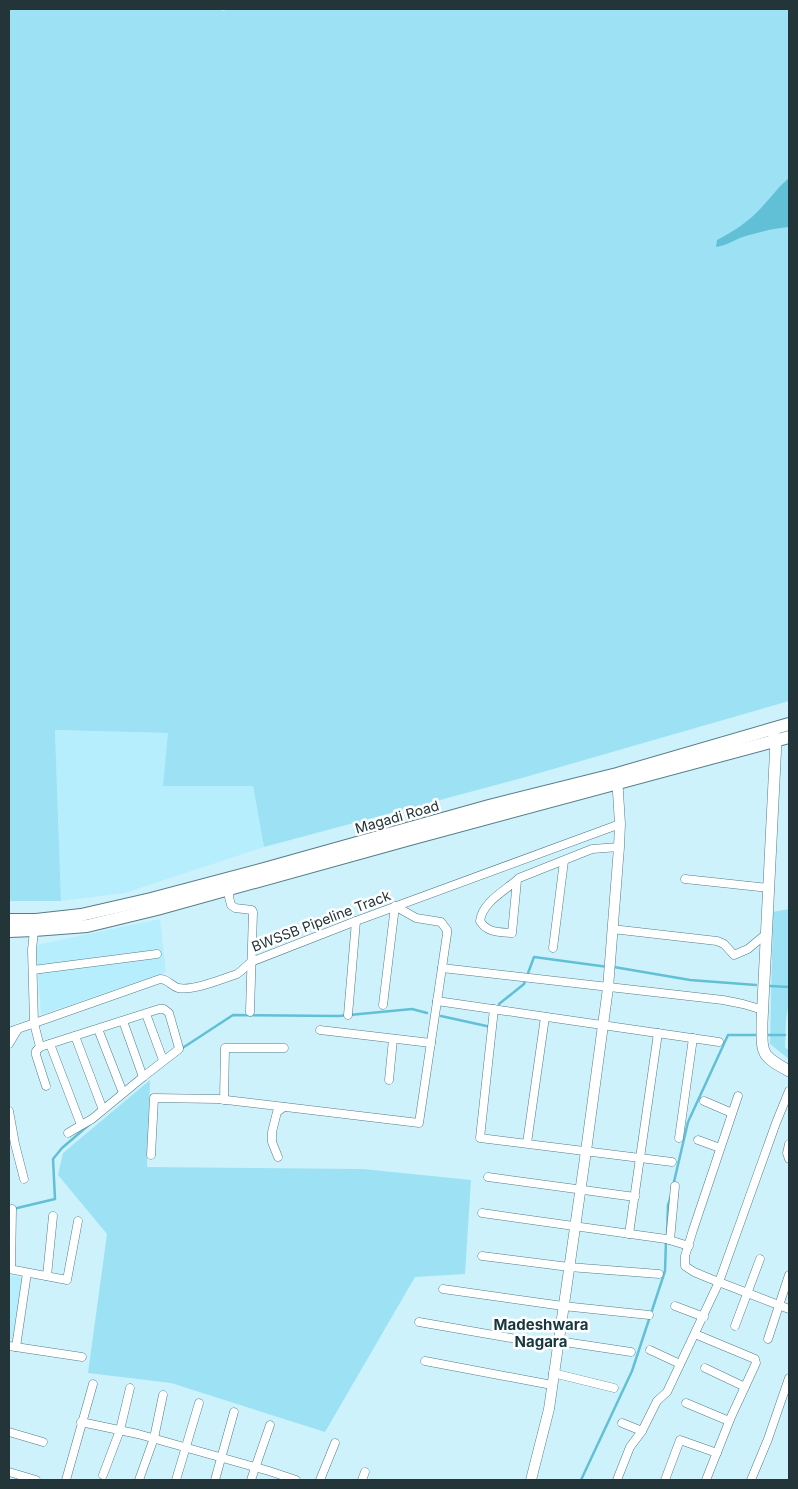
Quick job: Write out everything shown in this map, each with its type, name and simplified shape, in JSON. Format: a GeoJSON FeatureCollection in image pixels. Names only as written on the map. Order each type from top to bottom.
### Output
{"type":"FeatureCollection","features":[{"type":"Feature","properties":{"kind":"main road","name":"Magadi Road"},"geometry":{"type":"LineString","coordinates":[[774,735],[789,724]]}},
{"type":"Feature","properties":{"kind":"main road","name":"Magadi Road"},"geometry":{"type":"LineString","coordinates":[[9,931],[87,926],[157,909],[774,735],[789,736]]}},
{"type":"Feature","properties":{"kind":"main road"},"geometry":{"type":"LineString","coordinates":[[774,735],[762,1022],[763,1046],[768,1058],[789,1071]]}},
{"type":"Feature","properties":{"kind":"main road","name":"Magadi Road"},"geometry":{"type":"LineString","coordinates":[[9,920],[36,920],[81,915],[151,899],[489,806],[617,779]]}},
{"type":"Feature","properties":{"kind":"street"},"geometry":{"type":"LineString","coordinates":[[531,1480],[547,1417],[608,988],[620,824],[617,779]]}},
{"type":"Feature","properties":{"kind":"street","name":"BWSSB Pipeline Track"},"geometry":{"type":"LineString","coordinates":[[9,1032],[160,979],[164,979],[177,987],[188,988],[236,974],[246,968],[251,962],[396,906],[620,824]]}},
{"type":"Feature","properties":{"kind":"street"},"geometry":{"type":"LineString","coordinates":[[586,836],[592,849]]}},
{"type":"Feature","properties":{"kind":"street"},"geometry":{"type":"LineString","coordinates":[[513,863],[518,879],[512,933],[488,930],[480,922],[482,911],[518,879],[564,862],[592,849],[619,847]]}},
{"type":"Feature","properties":{"kind":"street"},"geometry":{"type":"LineString","coordinates":[[553,948],[564,862]]}},
{"type":"Feature","properties":{"kind":"street"},"geometry":{"type":"LineString","coordinates":[[685,879],[769,888]]}},
{"type":"Feature","properties":{"kind":"street"},"geometry":{"type":"LineString","coordinates":[[230,889],[231,905],[235,908],[252,910],[254,912],[250,1012]]}},
{"type":"Feature","properties":{"kind":"street"},"geometry":{"type":"LineString","coordinates":[[151,1155],[154,1098],[224,1100],[419,1123],[447,934],[447,930],[441,922],[416,918],[396,906],[383,1006]]}},
{"type":"Feature","properties":{"kind":"street"},"geometry":{"type":"LineString","coordinates":[[348,1015],[356,921]]}},
{"type":"Feature","properties":{"kind":"street"},"geometry":{"type":"LineString","coordinates":[[612,929],[717,941],[724,944],[734,955],[748,949],[766,934]]}},
{"type":"Feature","properties":{"kind":"street"},"geometry":{"type":"LineString","coordinates":[[34,930],[32,950],[34,1023],[40,1047]]}},
{"type":"Feature","properties":{"kind":"street"},"geometry":{"type":"LineString","coordinates":[[32,970],[157,954]]}},
{"type":"Feature","properties":{"kind":"street"},"geometry":{"type":"LineString","coordinates":[[442,968],[723,1000],[763,1010]]}},
{"type":"Feature","properties":{"kind":"street"},"geometry":{"type":"LineString","coordinates":[[437,1001],[719,1042]]}},
{"type":"Feature","properties":{"kind":"street"},"geometry":{"type":"LineString","coordinates":[[46,1086],[36,1055],[36,1051],[40,1047],[159,1009],[170,1012],[179,1049],[92,1119],[68,1133]]}},
{"type":"Feature","properties":{"kind":"street"},"geometry":{"type":"LineString","coordinates":[[494,1009],[480,1138],[672,1162]]}},
{"type":"Feature","properties":{"kind":"street"},"geometry":{"type":"LineString","coordinates":[[146,1014],[163,1060]]}},
{"type":"Feature","properties":{"kind":"street"},"geometry":{"type":"LineString","coordinates":[[527,1144],[545,1017]]}},
{"type":"Feature","properties":{"kind":"street"},"geometry":{"type":"LineString","coordinates":[[123,1021],[143,1077]]}},
{"type":"Feature","properties":{"kind":"street"},"geometry":{"type":"LineString","coordinates":[[9,1044],[18,1029]]}},
{"type":"Feature","properties":{"kind":"street"},"geometry":{"type":"LineString","coordinates":[[98,1029],[123,1093]]}},
{"type":"Feature","properties":{"kind":"street"},"geometry":{"type":"LineString","coordinates":[[320,1030],[431,1044]]}},
{"type":"Feature","properties":{"kind":"street"},"geometry":{"type":"LineString","coordinates":[[630,1234],[658,1033]]}},
{"type":"Feature","properties":{"kind":"street"},"geometry":{"type":"LineString","coordinates":[[75,1036],[103,1110]]}},
{"type":"Feature","properties":{"kind":"street"},"geometry":{"type":"LineString","coordinates":[[680,1138],[693,1038]]}},
{"type":"Feature","properties":{"kind":"street"},"geometry":{"type":"LineString","coordinates":[[389,1080],[393,1039]]}},
{"type":"Feature","properties":{"kind":"street"},"geometry":{"type":"LineString","coordinates":[[50,1044],[81,1125]]}},
{"type":"Feature","properties":{"kind":"street"},"geometry":{"type":"LineString","coordinates":[[224,1100],[226,1048],[284,1048]]}},
{"type":"Feature","properties":{"kind":"street"},"geometry":{"type":"LineString","coordinates":[[617,1480],[630,1447],[642,1431],[657,1401],[667,1392],[704,1317],[719,1282],[789,1091]]}},
{"type":"Feature","properties":{"kind":"street"},"geometry":{"type":"LineString","coordinates":[[738,1096],[689,1246],[685,1266],[694,1272],[789,1309]]}},
{"type":"Feature","properties":{"kind":"street"},"geometry":{"type":"LineString","coordinates":[[704,1101],[732,1113]]}},
{"type":"Feature","properties":{"kind":"street"},"geometry":{"type":"LineString","coordinates":[[278,1157],[272,1142],[272,1132],[277,1112],[284,1107]]}},
{"type":"Feature","properties":{"kind":"street"},"geometry":{"type":"LineString","coordinates":[[9,1111],[24,1179]]}},
{"type":"Feature","properties":{"kind":"street"},"geometry":{"type":"LineString","coordinates":[[698,1140],[720,1148]]}},
{"type":"Feature","properties":{"kind":"street"},"geometry":{"type":"LineString","coordinates":[[789,1144],[787,1154],[789,1159]]}},
{"type":"Feature","properties":{"kind":"street"},"geometry":{"type":"LineString","coordinates":[[488,1177],[635,1197]]}},
{"type":"Feature","properties":{"kind":"street"},"geometry":{"type":"LineString","coordinates":[[669,1240],[675,1186]]}},
{"type":"Feature","properties":{"kind":"street"},"geometry":{"type":"LineString","coordinates":[[12,1209],[10,1269],[66,1280],[78,1221]]}},
{"type":"Feature","properties":{"kind":"street"},"geometry":{"type":"LineString","coordinates":[[482,1213],[669,1240],[689,1246]]}},
{"type":"Feature","properties":{"kind":"street"},"geometry":{"type":"LineString","coordinates":[[47,1276],[53,1216]]}},
{"type":"Feature","properties":{"kind":"street"},"geometry":{"type":"LineString","coordinates":[[482,1256],[569,1267],[659,1274]]}},
{"type":"Feature","properties":{"kind":"street"},"geometry":{"type":"LineString","coordinates":[[735,1326],[760,1259]]}},
{"type":"Feature","properties":{"kind":"street"},"geometry":{"type":"LineString","coordinates":[[27,1272],[12,1347],[82,1357]]}},
{"type":"Feature","properties":{"kind":"street"},"geometry":{"type":"LineString","coordinates":[[768,1339],[789,1275]]}},
{"type":"Feature","properties":{"kind":"street"},"geometry":{"type":"LineString","coordinates":[[443,1288],[563,1306],[649,1315]]}},
{"type":"Feature","properties":{"kind":"street"},"geometry":{"type":"LineString","coordinates":[[675,1306],[704,1317]]}},
{"type":"Feature","properties":{"kind":"street"},"geometry":{"type":"LineString","coordinates":[[419,1322],[631,1352]]}},
{"type":"Feature","properties":{"kind":"street"},"geometry":{"type":"LineString","coordinates":[[695,1334],[755,1359],[756,1363],[729,1421],[706,1480]]}},
{"type":"Feature","properties":{"kind":"street"},"geometry":{"type":"LineString","coordinates":[[650,1350],[680,1364]]}},
{"type":"Feature","properties":{"kind":"street"},"geometry":{"type":"LineString","coordinates":[[425,1361],[552,1385]]}},
{"type":"Feature","properties":{"kind":"street"},"geometry":{"type":"LineString","coordinates":[[705,1368],[745,1387]]}},
{"type":"Feature","properties":{"kind":"street"},"geometry":{"type":"LineString","coordinates":[[553,1373],[614,1388]]}},
{"type":"Feature","properties":{"kind":"street"},"geometry":{"type":"LineString","coordinates":[[751,1480],[768,1439],[789,1378]]}},
{"type":"Feature","properties":{"kind":"street"},"geometry":{"type":"LineString","coordinates":[[66,1480],[93,1384]]}},
{"type":"Feature","properties":{"kind":"street"},"geometry":{"type":"LineString","coordinates":[[103,1475],[120,1430],[130,1388]]}},
{"type":"Feature","properties":{"kind":"street"},"geometry":{"type":"LineString","coordinates":[[139,1480],[154,1438],[163,1395]]}},
{"type":"Feature","properties":{"kind":"street"},"geometry":{"type":"LineString","coordinates":[[176,1480],[199,1403]]}},
{"type":"Feature","properties":{"kind":"street"},"geometry":{"type":"LineString","coordinates":[[686,1403],[729,1421]]}},
{"type":"Feature","properties":{"kind":"street"},"geometry":{"type":"LineString","coordinates":[[214,1480],[234,1412]]}},
{"type":"Feature","properties":{"kind":"street"},"geometry":{"type":"LineString","coordinates":[[81,1422],[154,1438],[255,1467],[286,1479],[296,1480]]}},
{"type":"Feature","properties":{"kind":"street"},"geometry":{"type":"LineString","coordinates":[[622,1423],[642,1431]]}},
{"type":"Feature","properties":{"kind":"street"},"geometry":{"type":"LineString","coordinates":[[251,1480],[270,1425]]}},
{"type":"Feature","properties":{"kind":"street"},"geometry":{"type":"LineString","coordinates":[[9,1432],[43,1442]]}},
{"type":"Feature","properties":{"kind":"street"},"geometry":{"type":"LineString","coordinates":[[665,1480],[680,1440],[717,1452]]}},
{"type":"Feature","properties":{"kind":"street"},"geometry":{"type":"LineString","coordinates":[[320,1480],[335,1443]]}},
{"type":"Feature","properties":{"kind":"street"},"geometry":{"type":"LineString","coordinates":[[9,1472],[36,1480]]}},
{"type":"Feature","properties":{"kind":"shaded area"},"geometry":{"type":"Polygon","coordinates":[[[9,9],[218,9],[224,11],[226,9],[789,9],[789,701],[522,778],[264,847],[253,786],[163,786],[168,733],[55,730],[61,901],[9,901],[9,9]]]}},
{"type":"Feature","properties":{"kind":"shaded area"},"geometry":{"type":"Polygon","coordinates":[[[789,178],[789,227],[742,237],[716,247],[717,240],[749,219],[789,178]]]}},
{"type":"Feature","properties":{"kind":"shaded area"},"geometry":{"type":"Polygon","coordinates":[[[55,730],[168,733],[214,786],[253,786],[264,847],[125,893],[61,901],[55,730]]]}},
{"type":"Feature","properties":{"kind":"shaded area"},"geometry":{"type":"Polygon","coordinates":[[[789,909],[789,1001],[785,1047],[789,1051],[789,1059],[770,1044],[773,912],[789,909]]]}},
{"type":"Feature","properties":{"kind":"shaded area"},"geometry":{"type":"Polygon","coordinates":[[[160,919],[166,972],[41,1015],[36,945],[160,919]]]}},
{"type":"Feature","properties":{"kind":"shaded area"},"geometry":{"type":"Polygon","coordinates":[[[150,1080],[147,1167],[363,1169],[471,1180],[465,1274],[415,1277],[325,1432],[171,1383],[88,1373],[107,1234],[58,1175],[63,1153],[150,1080]]]}},
{"type":"Feature","properties":{"kind":"shaded area"},"geometry":{"type":"Polygon","coordinates":[[[9,1275],[23,1278],[13,1339],[9,1339],[9,1275]]]}},
{"type":"Feature","properties":{"kind":"waterway"},"geometry":{"type":"LineString","coordinates":[[499,1004],[524,984],[534,957],[608,967]]}},
{"type":"Feature","properties":{"kind":"waterway"},"geometry":{"type":"LineString","coordinates":[[614,967],[690,980],[756,985]]}},
{"type":"Feature","properties":{"kind":"waterway"},"geometry":{"type":"LineString","coordinates":[[770,986],[789,987]]}},
{"type":"Feature","properties":{"kind":"waterway"},"geometry":{"type":"LineString","coordinates":[[181,1049],[233,1015],[339,1016],[412,1009],[427,1013]]}},
{"type":"Feature","properties":{"kind":"waterway"},"geometry":{"type":"LineString","coordinates":[[441,1016],[491,1027]]}},
{"type":"Feature","properties":{"kind":"waterway"},"geometry":{"type":"LineString","coordinates":[[673,1186],[688,1122],[728,1035],[758,1035]]}},
{"type":"Feature","properties":{"kind":"waterway"},"geometry":{"type":"LineString","coordinates":[[766,1035],[785,1035]]}},
{"type":"Feature","properties":{"kind":"waterway"},"geometry":{"type":"LineString","coordinates":[[13,1209],[55,1199],[53,1159],[62,1148],[90,1124]]}},
{"type":"Feature","properties":{"kind":"waterway"},"geometry":{"type":"LineString","coordinates":[[667,1235],[668,1205],[671,1196]]}},
{"type":"Feature","properties":{"kind":"waterway"},"geometry":{"type":"LineString","coordinates":[[581,1480],[632,1371],[665,1271],[666,1241]]}},
{"type":"Feature","properties":{"kind":"district","name":"Madeshwara Nagara"},"geometry":{"type":"Point","coordinates":[541,1334]}}]}
